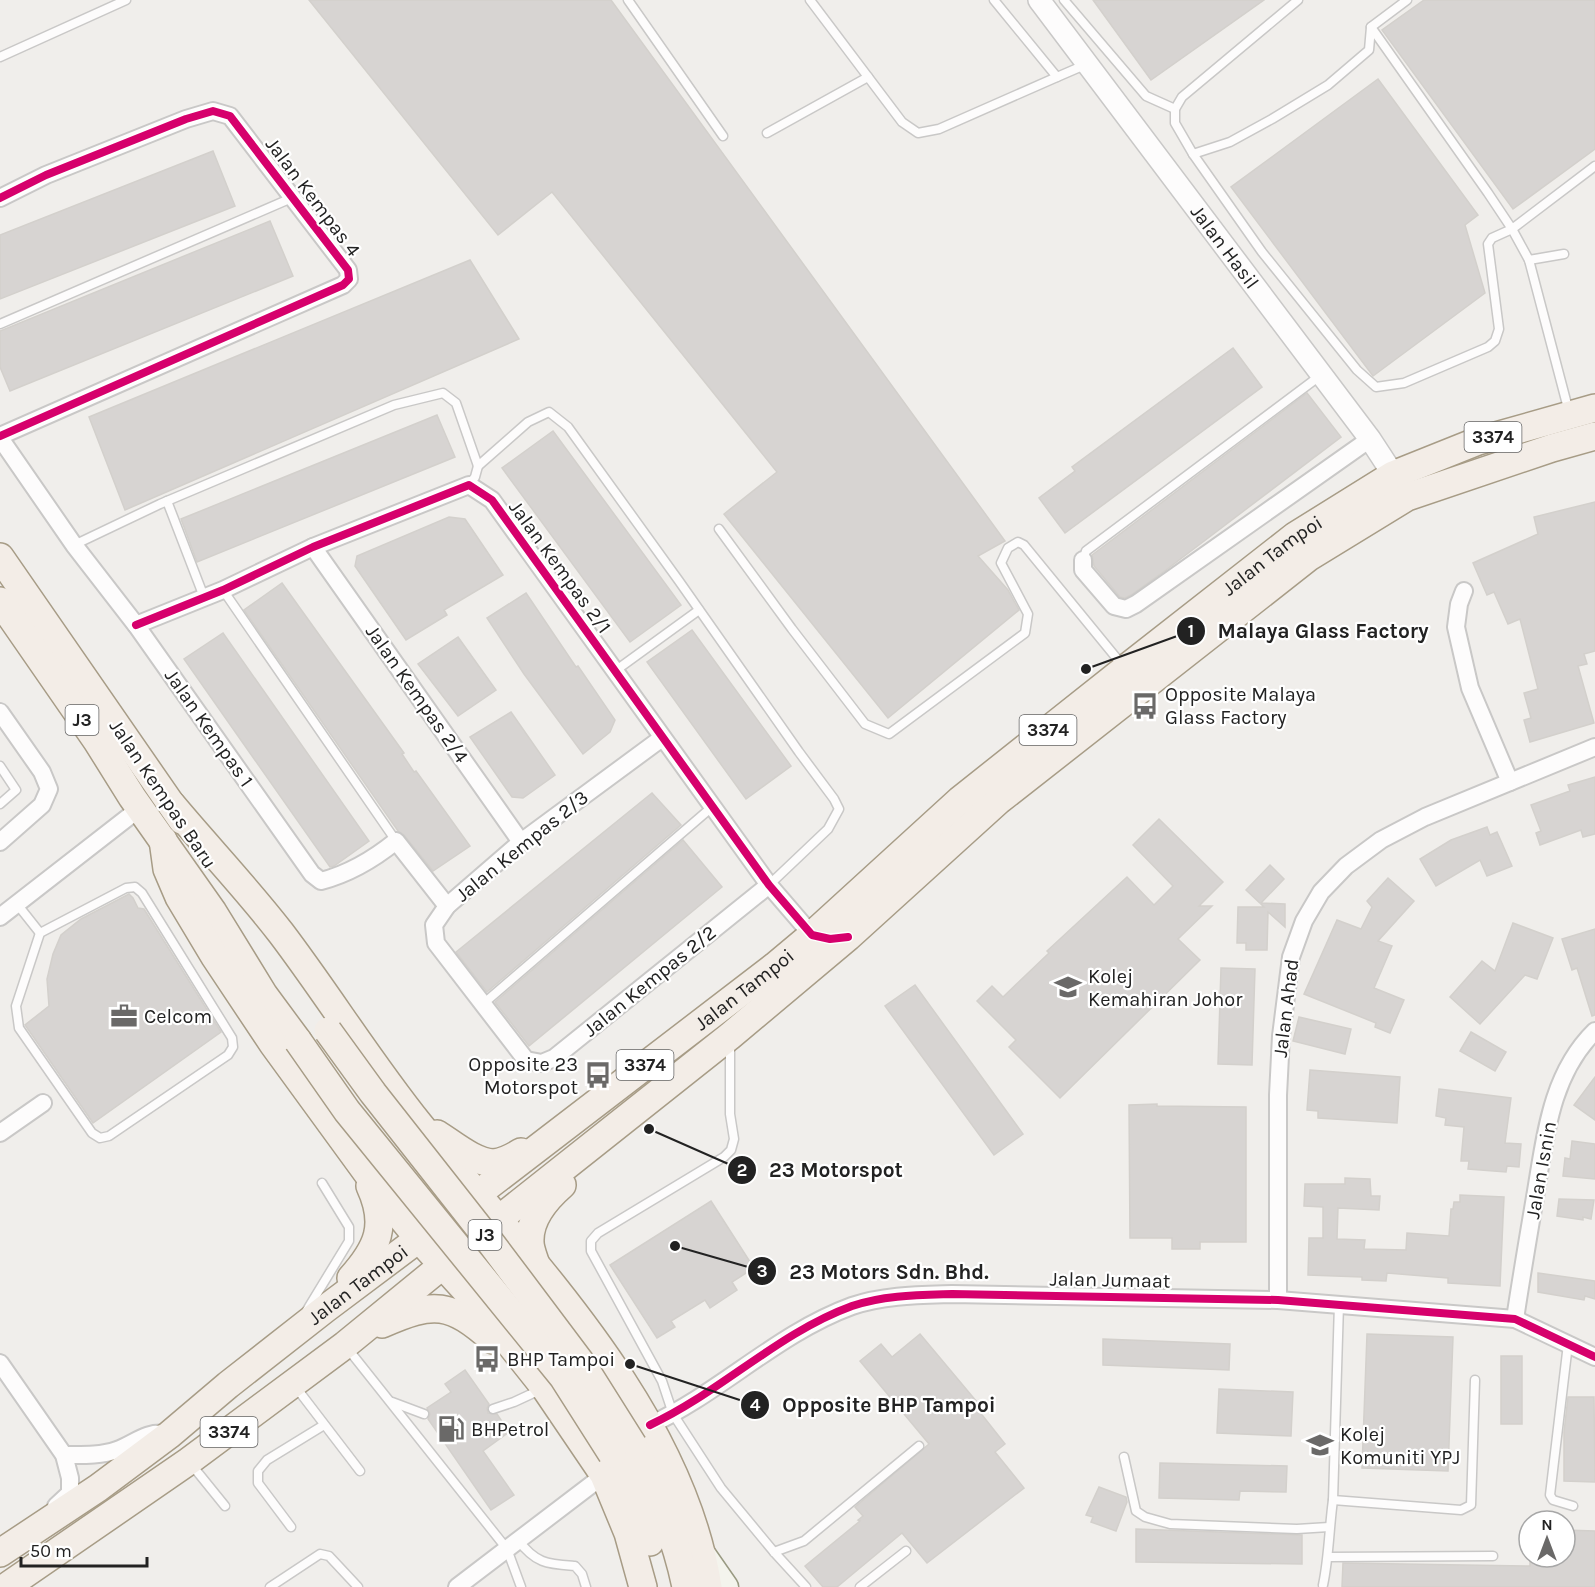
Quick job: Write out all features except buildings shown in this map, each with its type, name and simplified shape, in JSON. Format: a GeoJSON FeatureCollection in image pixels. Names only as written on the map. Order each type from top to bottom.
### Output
{"type":"FeatureCollection","features":[{"type":"Feature","properties":{"kind":"main road","name":"Jalan Tampoi"},"geometry":{"type":"LineString","coordinates":[[0,1553],[98,1488],[169,1435],[325,1309],[775,966],[960,800],[1295,536],[1400,486],[1478,441],[1582,411]]}},
{"type":"Feature","properties":{"kind":"main road","name":"Jalan Tampoi"},"geometry":{"type":"LineString","coordinates":[[6,1587],[189,1461],[350,1341],[730,1036],[848,937],[1008,794],[1400,486],[1595,436]]}},
{"type":"Feature","properties":{"kind":"main road","name":"Jalan Kempas Baru"},"geometry":{"type":"LineString","coordinates":[[0,557],[172,805],[245,915],[328,1031],[373,1093],[491,1243],[582,1364],[634,1443]]}},
{"type":"Feature","properties":{"kind":"main road","name":"Jalan Kempas Baru"},"geometry":{"type":"LineString","coordinates":[[0,601],[213,912],[264,995],[347,1111],[563,1377],[634,1443]]}},
{"type":"Feature","properties":{"kind":"main road"},"geometry":{"type":"LineString","coordinates":[[172,805],[281,934],[418,1123],[536,1265],[594,1341],[634,1443],[628,1533],[643,1587]]}},
{"type":"Feature","properties":{"kind":"main road"},"geometry":{"type":"LineString","coordinates":[[163,840],[167,869],[179,897],[215,957],[273,1044],[386,1199],[479,1305],[541,1383]]}},
{"type":"Feature","properties":{"kind":"main road"},"geometry":{"type":"LineString","coordinates":[[536,1265],[530,1243],[532,1224],[550,1195],[626,1131],[668,1086]]}},
{"type":"Feature","properties":{"kind":"main road"},"geometry":{"type":"LineString","coordinates":[[418,1123],[478,1159],[494,1163],[509,1159],[593,1104]]}},
{"type":"Feature","properties":{"kind":"main road"},"geometry":{"type":"LineString","coordinates":[[386,1199],[401,1199],[414,1203],[428,1202],[439,1196],[447,1185],[451,1172],[449,1159]]}},
{"type":"Feature","properties":{"kind":"main road"},"geometry":{"type":"LineString","coordinates":[[325,1309],[373,1250],[379,1235],[379,1211],[373,1192],[357,1160]]}},
{"type":"Feature","properties":{"kind":"main road"},"geometry":{"type":"LineString","coordinates":[[479,1305],[483,1288],[503,1266],[513,1263],[536,1265]]}},
{"type":"Feature","properties":{"kind":"main road"},"geometry":{"type":"LineString","coordinates":[[350,1341],[403,1315],[424,1309],[441,1308],[456,1312],[470,1320],[541,1383],[634,1443],[676,1478],[700,1549],[708,1587]]}},
{"type":"Feature","properties":{"kind":"main road","name":"J3"},"geometry":{"type":"LineString","coordinates":[[634,1443],[636,1500],[661,1587]]}},
{"type":"Feature","properties":{"kind":"main road","name":"J3"},"geometry":{"type":"LineString","coordinates":[[634,1443],[655,1489],[681,1563],[686,1587]]}},
{"type":"Feature","properties":{"kind":"main road"},"geometry":{"type":"LineString","coordinates":[[700,1549],[726,1587]]}},
{"type":"Feature","properties":{"kind":"street","name":"Jalan Hasil"},"geometry":{"type":"LineString","coordinates":[[1039,0],[1370,439],[1400,486]]}},
{"type":"Feature","properties":{"kind":"street","name":"Jalan Kempas 4"},"geometry":{"type":"LineString","coordinates":[[0,198],[46,175],[186,119],[213,111],[230,116],[348,270],[349,279],[343,285],[0,437]]}},
{"type":"Feature","properties":{"kind":"street","name":"Jalan Kempas 1"},"geometry":{"type":"LineString","coordinates":[[0,437],[74,545],[136,626],[312,874],[321,881],[335,877],[382,852],[396,841]]}},
{"type":"Feature","properties":{"kind":"street"},"geometry":{"type":"LineString","coordinates":[[1083,560],[1083,570],[1098,588],[1114,606],[1126,609],[1137,604],[1370,439]]}},
{"type":"Feature","properties":{"kind":"street"},"geometry":{"type":"LineString","coordinates":[[136,626],[224,590],[313,547],[469,485]]}},
{"type":"Feature","properties":{"kind":"street","name":"Jalan Kempas 2/1"},"geometry":{"type":"LineString","coordinates":[[469,485],[492,500],[769,885],[812,935]]}},
{"type":"Feature","properties":{"kind":"street","name":"Jalan Kempas 2/4"},"geometry":{"type":"LineString","coordinates":[[313,547],[521,842]]}},
{"type":"Feature","properties":{"kind":"street"},"geometry":{"type":"LineString","coordinates":[[1464,591],[1459,604],[1456,627],[1470,688],[1509,782]]}},
{"type":"Feature","properties":{"kind":"street"},"geometry":{"type":"LineString","coordinates":[[0,712],[42,772],[49,789],[42,804],[0,842]]}},
{"type":"Feature","properties":{"kind":"street","name":"Jalan Kempas 2/3"},"geometry":{"type":"LineString","coordinates":[[526,1060],[436,943],[434,925],[447,906],[521,842],[662,738]]}},
{"type":"Feature","properties":{"kind":"street","name":"Jalan Ahad"},"geometry":{"type":"LineString","coordinates":[[1278,1300],[1278,1095],[1281,1036],[1291,957],[1304,921],[1321,892],[1346,866],[1381,840],[1425,817],[1595,747]]}},
{"type":"Feature","properties":{"kind":"street"},"geometry":{"type":"LineString","coordinates":[[0,917],[140,808]]}},
{"type":"Feature","properties":{"kind":"street"},"geometry":{"type":"LineString","coordinates":[[396,841],[447,906]]}},
{"type":"Feature","properties":{"kind":"street","name":"Jalan Kempas 2/2"},"geometry":{"type":"LineString","coordinates":[[526,1060],[542,1064],[554,1058],[769,885]]}},
{"type":"Feature","properties":{"kind":"street"},"geometry":{"type":"LineString","coordinates":[[812,935],[830,939],[848,937]]}},
{"type":"Feature","properties":{"kind":"street","name":"Jalan Isnin"},"geometry":{"type":"LineString","coordinates":[[1515,1319],[1547,1125],[1569,1065],[1584,1042],[1595,1031]]}},
{"type":"Feature","properties":{"kind":"street"},"geometry":{"type":"LineString","coordinates":[[0,1132],[43,1103]]}},
{"type":"Feature","properties":{"kind":"street","name":"Jalan Jumaat"},"geometry":{"type":"LineString","coordinates":[[457,1587],[513,1545],[634,1443],[798,1332],[853,1306],[901,1296],[952,1294],[1278,1300],[1515,1319],[1595,1357]]}},
{"type":"Feature","properties":{"kind":"street"},"geometry":{"type":"LineString","coordinates":[[0,1363],[64,1455],[70,1478],[70,1493],[64,1500],[0,1545]]}},
{"type":"Feature","properties":{"kind":"street"},"geometry":{"type":"LineString","coordinates":[[64,1455],[88,1456],[116,1450],[146,1435],[158,1433],[169,1435]]}},
{"type":"Feature","properties":{"kind":"lane"},"geometry":{"type":"LineString","coordinates":[[0,57],[126,0]]}},
{"type":"Feature","properties":{"kind":"lane"},"geometry":{"type":"LineString","coordinates":[[628,0],[723,136]]}},
{"type":"Feature","properties":{"kind":"lane"},"geometry":{"type":"LineString","coordinates":[[810,0],[902,122],[918,133],[939,129],[1088,63]]}},
{"type":"Feature","properties":{"kind":"lane"},"geometry":{"type":"LineString","coordinates":[[994,0],[1058,77]]}},
{"type":"Feature","properties":{"kind":"lane"},"geometry":{"type":"LineString","coordinates":[[1064,0],[1146,96],[1175,109]]}},
{"type":"Feature","properties":{"kind":"lane"},"geometry":{"type":"LineString","coordinates":[[1298,0],[1182,97],[1175,109],[1175,123],[1193,154],[1262,252],[1357,370],[1376,387],[1404,383],[1488,347],[1496,340],[1499,329],[1488,244],[1492,238],[1512,229],[1595,166]]}},
{"type":"Feature","properties":{"kind":"lane"},"geometry":{"type":"LineString","coordinates":[[1193,154],[1230,142],[1328,85],[1369,50],[1371,27],[1407,0]]}},
{"type":"Feature","properties":{"kind":"lane"},"geometry":{"type":"LineString","coordinates":[[1371,27],[1512,229],[1528,260],[1582,411]]}},
{"type":"Feature","properties":{"kind":"lane"},"geometry":{"type":"LineString","coordinates":[[766,133],[868,77]]}},
{"type":"Feature","properties":{"kind":"lane"},"geometry":{"type":"LineString","coordinates":[[0,324],[294,197]]}},
{"type":"Feature","properties":{"kind":"lane"},"geometry":{"type":"LineString","coordinates":[[1528,260],[1564,254]]}},
{"type":"Feature","properties":{"kind":"lane"},"geometry":{"type":"LineString","coordinates":[[1083,560],[1086,551],[1322,375]]}},
{"type":"Feature","properties":{"kind":"lane"},"geometry":{"type":"LineString","coordinates":[[74,545],[167,501],[394,405],[443,393],[456,403],[478,466]]}},
{"type":"Feature","properties":{"kind":"lane"},"geometry":{"type":"LineString","coordinates":[[469,485],[475,477],[478,466],[528,422],[549,412],[568,427],[839,809],[828,829],[769,885]]}},
{"type":"Feature","properties":{"kind":"lane"},"geometry":{"type":"LineString","coordinates":[[167,501],[204,597]]}},
{"type":"Feature","properties":{"kind":"lane"},"geometry":{"type":"LineString","coordinates":[[720,529],[792,629],[865,724],[889,734],[1025,633],[1028,614],[1001,563],[1008,548],[1018,542],[1024,545],[1125,669]]}},
{"type":"Feature","properties":{"kind":"lane"},"geometry":{"type":"LineString","coordinates":[[224,590],[396,841]]}},
{"type":"Feature","properties":{"kind":"lane"},"geometry":{"type":"LineString","coordinates":[[615,671],[699,610]]}},
{"type":"Feature","properties":{"kind":"lane"},"geometry":{"type":"LineString","coordinates":[[0,766],[16,790],[0,804]]}},
{"type":"Feature","properties":{"kind":"lane"},"geometry":{"type":"LineString","coordinates":[[483,1004],[712,807]]}},
{"type":"Feature","properties":{"kind":"lane"},"geometry":{"type":"LineString","coordinates":[[135,887],[232,1038],[231,1052],[109,1136],[95,1137],[19,1028],[16,1006],[40,933],[126,888],[135,887]]}},
{"type":"Feature","properties":{"kind":"lane"},"geometry":{"type":"LineString","coordinates":[[17,904],[40,933]]}},
{"type":"Feature","properties":{"kind":"lane"},"geometry":{"type":"LineString","coordinates":[[730,1036],[728,1080],[734,1140],[731,1150],[724,1157],[598,1233],[591,1241],[591,1251],[662,1381],[634,1443],[722,1488],[806,1587]]}},
{"type":"Feature","properties":{"kind":"lane"},"geometry":{"type":"LineString","coordinates":[[255,1365],[293,1328],[309,1308],[349,1241],[349,1227],[322,1183]]}},
{"type":"Feature","properties":{"kind":"lane"},"geometry":{"type":"LineString","coordinates":[[1323,1585],[1329,1557],[1329,1527],[1333,1500],[1339,1304]]}},
{"type":"Feature","properties":{"kind":"lane"},"geometry":{"type":"LineString","coordinates":[[350,1341],[392,1402],[513,1545],[545,1563],[575,1566],[582,1574],[586,1587]]}},
{"type":"Feature","properties":{"kind":"lane"},"geometry":{"type":"LineString","coordinates":[[1568,1343],[1550,1495],[1553,1500],[1573,1506]]}},
{"type":"Feature","properties":{"kind":"lane"},"geometry":{"type":"LineString","coordinates":[[1333,1500],[1461,1510],[1471,1505],[1475,1380]]}},
{"type":"Feature","properties":{"kind":"lane"},"geometry":{"type":"LineString","coordinates":[[493,1409],[514,1402],[541,1383]]}},
{"type":"Feature","properties":{"kind":"lane"},"geometry":{"type":"LineString","coordinates":[[293,1384],[360,1472]]}},
{"type":"Feature","properties":{"kind":"lane"},"geometry":{"type":"LineString","coordinates":[[392,1402],[424,1414]]}},
{"type":"Feature","properties":{"kind":"lane"},"geometry":{"type":"LineString","coordinates":[[291,1527],[258,1483],[258,1472],[267,1460],[324,1425]]}},
{"type":"Feature","properties":{"kind":"lane"},"geometry":{"type":"LineString","coordinates":[[774,1552],[804,1541],[919,1446]]}},
{"type":"Feature","properties":{"kind":"lane"},"geometry":{"type":"LineString","coordinates":[[1124,1457],[1137,1511],[1145,1517],[1170,1524],[1296,1529],[1329,1527]]}},
{"type":"Feature","properties":{"kind":"lane"},"geometry":{"type":"LineString","coordinates":[[189,1461],[225,1506]]}},
{"type":"Feature","properties":{"kind":"lane"},"geometry":{"type":"LineString","coordinates":[[513,1545],[521,1587]]}},
{"type":"Feature","properties":{"kind":"lane"},"geometry":{"type":"LineString","coordinates":[[860,1587],[906,1551]]}},
{"type":"Feature","properties":{"kind":"lane"},"geometry":{"type":"LineString","coordinates":[[270,1587],[320,1554],[329,1556],[358,1587]]}},
{"type":"Feature","properties":{"kind":"lane"},"geometry":{"type":"LineString","coordinates":[[1329,1557],[1493,1556]]}},
{"type":"Feature","properties":{"kind":"cycle path"},"geometry":{"type":"LineString","coordinates":[[0,198],[46,175],[186,119],[213,111],[230,116],[348,270],[349,279],[343,285],[0,436]]}},
{"type":"Feature","properties":{"kind":"cycle path"},"geometry":{"type":"LineString","coordinates":[[136,625],[223,590],[313,547],[469,485],[492,500],[769,885],[812,935],[830,939],[848,937]]}},
{"type":"Feature","properties":{"kind":"cycle path"},"geometry":{"type":"LineString","coordinates":[[650,1425],[676,1412],[799,1331],[852,1306],[902,1296],[952,1294],[1278,1300],[1515,1319],[1595,1357]]}},
{"type":"Feature","properties":{"kind":"place","name":"Malaya Glass Factory"},"geometry":{"type":"Point","coordinates":[1086,669]}},
{"type":"Feature","properties":{"kind":"place","name":"Opposite Malaya Glass Factory"},"geometry":{"type":"Point","coordinates":[1145,706]}},
{"type":"Feature","properties":{"kind":"place","name":"Kolej Kemahiran Johor"},"geometry":{"type":"Point","coordinates":[1068,987]}},
{"type":"Feature","properties":{"kind":"place","name":"Celcom"},"geometry":{"type":"Point","coordinates":[124,1016]}},
{"type":"Feature","properties":{"kind":"place","name":"Opposite 23 Motorspot"},"geometry":{"type":"Point","coordinates":[598,1075]}},
{"type":"Feature","properties":{"kind":"place","name":"23 Motorspot"},"geometry":{"type":"Point","coordinates":[649,1129]}},
{"type":"Feature","properties":{"kind":"place","name":"23 Motors Sdn. Bhd."},"geometry":{"type":"Point","coordinates":[675,1246]}},
{"type":"Feature","properties":{"kind":"place","name":"BHP Tampoi"},"geometry":{"type":"Point","coordinates":[487,1359]}},
{"type":"Feature","properties":{"kind":"place","name":"Opposite BHP Tampoi"},"geometry":{"type":"Point","coordinates":[630,1364]}},
{"type":"Feature","properties":{"kind":"place","name":"BHPetrol"},"geometry":{"type":"Point","coordinates":[451,1429]}},
{"type":"Feature","properties":{"kind":"place","name":"Kolej Komuniti YPJ"},"geometry":{"type":"Point","coordinates":[1320,1445]}}]}
